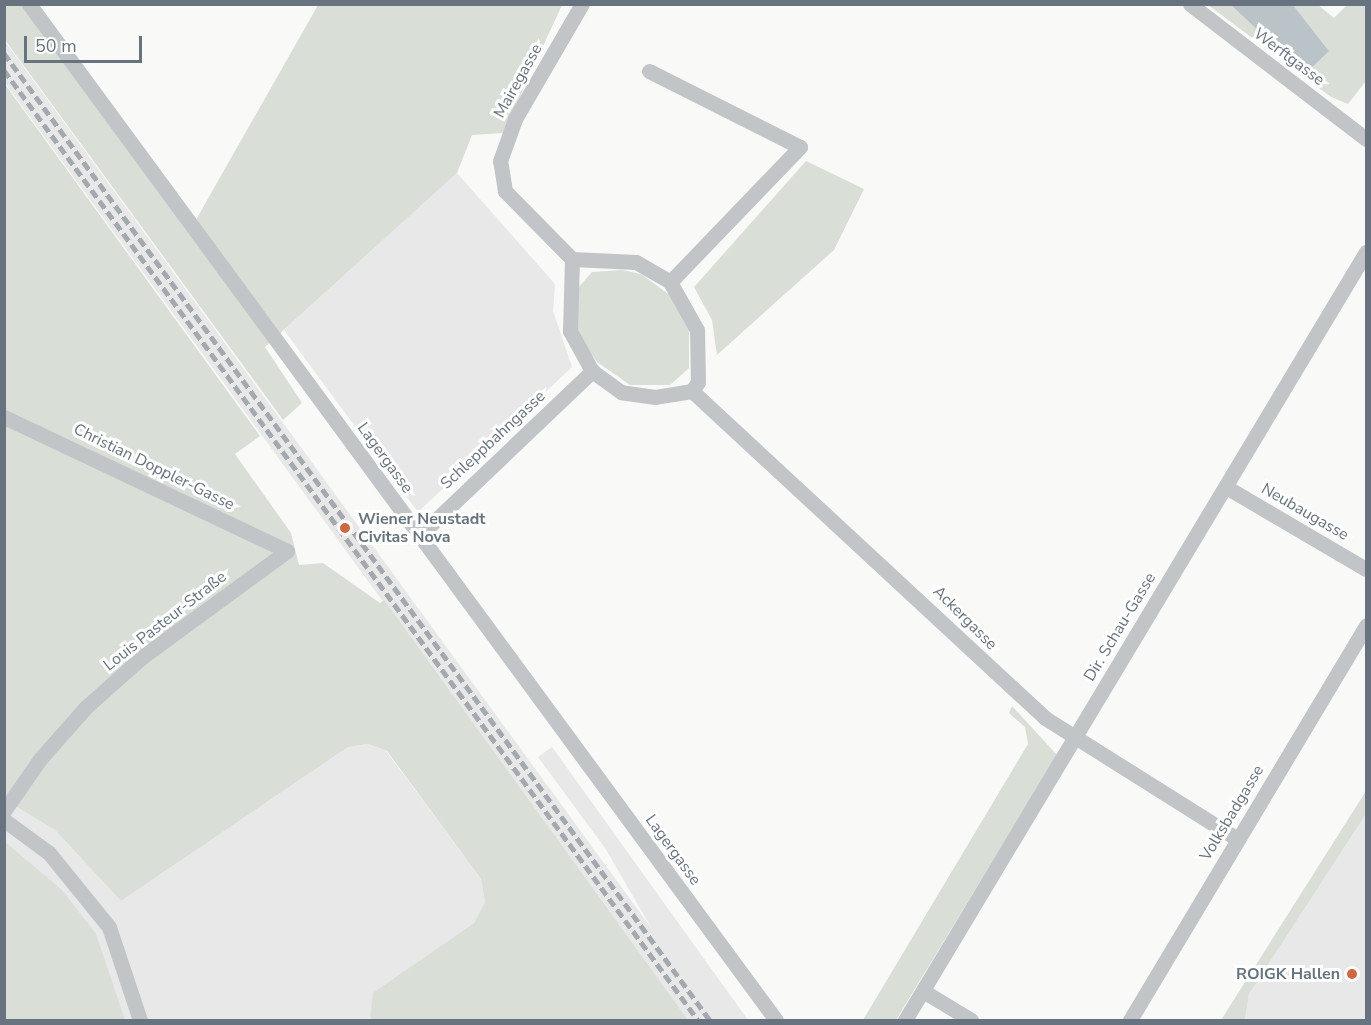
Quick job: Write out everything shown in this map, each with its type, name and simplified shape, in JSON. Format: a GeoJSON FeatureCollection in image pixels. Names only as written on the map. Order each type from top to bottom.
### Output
{"type":"FeatureCollection","features":[{"type":"Feature","properties":{"kind":"street","name":"Lagergasse"},"geometry":{"type":"LineString","coordinates":[[29,4],[776,1020]]}},
{"type":"Feature","properties":{"kind":"street","name":"Werftgasse"},"geometry":{"type":"LineString","coordinates":[[1190,4],[1366,139]]}},
{"type":"Feature","properties":{"kind":"street","name":"Mairegasse"},"geometry":{"type":"LineString","coordinates":[[572,259],[505,191],[500,161],[515,119],[580,5]]}},
{"type":"Feature","properties":{"kind":"street"},"geometry":{"type":"LineString","coordinates":[[649,71],[800,147],[670,282]]}},
{"type":"Feature","properties":{"kind":"street","name":"Dir. Schau-Gasse"},"geometry":{"type":"LineString","coordinates":[[905,1020],[1366,252]]}},
{"type":"Feature","properties":{"kind":"street"},"geometry":{"type":"LineString","coordinates":[[572,259],[636,262],[670,282],[697,330],[698,382],[692,391],[655,397],[621,392],[592,371],[570,331],[572,259]]}},
{"type":"Feature","properties":{"kind":"street","name":"Schleppbahngasse"},"geometry":{"type":"LineString","coordinates":[[420,535],[592,371]]}},
{"type":"Feature","properties":{"kind":"street","name":"Ackergasse"},"geometry":{"type":"LineString","coordinates":[[692,391],[1073,740],[1237,839]]}},
{"type":"Feature","properties":{"kind":"street","name":"Christian Doppler-Gasse"},"geometry":{"type":"LineString","coordinates":[[4,417],[287,551]]}},
{"type":"Feature","properties":{"kind":"street","name":"Neubaugasse"},"geometry":{"type":"LineString","coordinates":[[1226,487],[1366,569]]}},
{"type":"Feature","properties":{"kind":"street","name":"Louis Pasteur-Straße"},"geometry":{"type":"LineString","coordinates":[[4,811],[40,759],[86,707],[141,658],[287,551]]}},
{"type":"Feature","properties":{"kind":"street","name":"Volksbadgasse"},"geometry":{"type":"LineString","coordinates":[[1130,1020],[1366,625]]}},
{"type":"Feature","properties":{"kind":"street"},"geometry":{"type":"LineString","coordinates":[[4,820],[49,853],[96,907],[124,960],[140,1020]]}},
{"type":"Feature","properties":{"kind":"street"},"geometry":{"type":"LineString","coordinates":[[923,991],[971,1020]]}},
{"type":"Feature","properties":{"kind":"shaded area"},"geometry":{"type":"Polygon","coordinates":[[[4,5],[31,5],[193,225],[318,5],[562,5],[503,133],[472,135],[457,173],[265,347],[302,403],[283,420],[5,40],[4,5]]]}},
{"type":"Feature","properties":{"kind":"shaded area"},"geometry":{"type":"Polygon","coordinates":[[[1208,5],[1231,5],[1284,55],[1329,51],[1293,5],[1318,5],[1334,18],[1347,5],[1366,5],[1366,81],[1348,104],[1331,97],[1208,5]]]}},
{"type":"Feature","properties":{"kind":"shaded area"},"geometry":{"type":"Polygon","coordinates":[[[1231,5],[1293,5],[1329,51],[1309,70],[1284,55],[1231,5]]]}},
{"type":"Feature","properties":{"kind":"shaded area"},"geometry":{"type":"Polygon","coordinates":[[[4,40],[652,929],[605,848],[538,757],[552,747],[748,1020],[688,1020],[5,83],[4,40]]]}},
{"type":"Feature","properties":{"kind":"shaded area"},"geometry":{"type":"Polygon","coordinates":[[[4,83],[260,436],[235,454],[291,533],[299,565],[323,563],[380,603],[384,600],[688,1020],[370,1020],[373,993],[474,923],[485,902],[481,879],[387,751],[368,744],[348,747],[121,901],[55,830],[5,800],[4,83]]]}},
{"type":"Feature","properties":{"kind":"shaded area"},"geometry":{"type":"Polygon","coordinates":[[[806,161],[864,189],[834,250],[717,355],[712,320],[694,287],[806,161]]]}},
{"type":"Feature","properties":{"kind":"shaded area"},"geometry":{"type":"Polygon","coordinates":[[[457,173],[555,284],[553,311],[572,367],[418,512],[284,330],[457,173]]]}},
{"type":"Feature","properties":{"kind":"shaded area"},"geometry":{"type":"Polygon","coordinates":[[[622,270],[641,274],[671,296],[689,327],[689,368],[670,385],[630,385],[597,362],[583,343],[578,329],[578,288],[592,272],[622,270]]]}},
{"type":"Feature","properties":{"kind":"shaded area"},"geometry":{"type":"Polygon","coordinates":[[[1012,706],[1057,755],[896,1020],[863,1020],[1028,744],[1025,727],[1009,713],[1012,706]]]}},
{"type":"Feature","properties":{"kind":"shaded area"},"geometry":{"type":"Polygon","coordinates":[[[368,744],[386,751],[481,879],[485,902],[474,923],[374,993],[370,1020],[5,1020],[5,800],[55,830],[121,901],[348,747],[368,744]]]}},
{"type":"Feature","properties":{"kind":"shaded area"},"geometry":{"type":"Polygon","coordinates":[[[1366,791],[1366,814],[1249,994],[1245,1020],[1221,1020],[1366,791]]]}},
{"type":"Feature","properties":{"kind":"shaded area"},"geometry":{"type":"Polygon","coordinates":[[[1366,814],[1366,1020],[1245,1020],[1249,994],[1366,814]]]}},
{"type":"Feature","properties":{"kind":"shaded area"},"geometry":{"type":"Polygon","coordinates":[[[5,842],[62,890],[96,934],[125,1020],[5,1020],[5,842]]]}},
{"type":"Feature","properties":{"kind":"railway"},"geometry":{"type":"LineString","coordinates":[[4,53],[710,1020]]}},
{"type":"Feature","properties":{"kind":"railway"},"geometry":{"type":"LineString","coordinates":[[4,70],[698,1020]]}},
{"type":"Feature","properties":{"kind":"place","name":"Wiener Neustadt Civitas Nova"},"geometry":{"type":"Point","coordinates":[345,528]}},
{"type":"Feature","properties":{"kind":"place","name":"ROIGK Hallen"},"geometry":{"type":"Point","coordinates":[1352,974]}}]}
